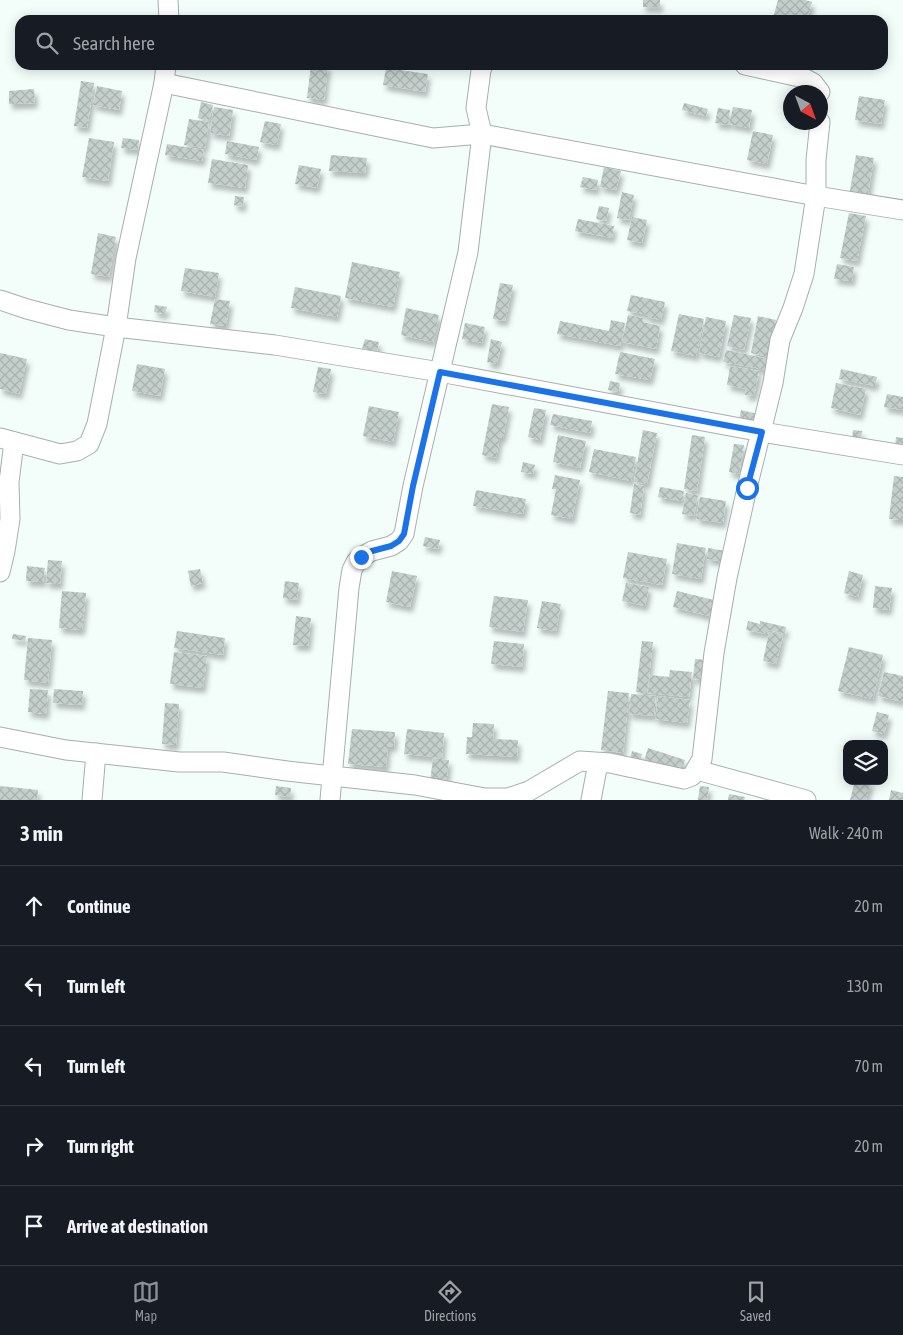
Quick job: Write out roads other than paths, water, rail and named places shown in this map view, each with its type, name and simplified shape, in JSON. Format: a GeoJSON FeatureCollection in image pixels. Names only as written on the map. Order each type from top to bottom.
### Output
{"type":"FeatureCollection","features":[{"type":"Feature","properties":{"kind":"street"},"geometry":{"type":"LineString","coordinates":[[168,0],[168,15]]}},
{"type":"Feature","properties":{"kind":"street"},"geometry":{"type":"LineString","coordinates":[[330,800],[334,776],[352,570],[361,557],[372,551],[391,546],[399,541],[404,534],[413,486],[468,252],[482,134],[476,108],[481,70]]}},
{"type":"Feature","properties":{"kind":"street"},"geometry":{"type":"LineString","coordinates":[[768,70],[804,78],[815,85]]}},
{"type":"Feature","properties":{"kind":"street"},"geometry":{"type":"LineString","coordinates":[[0,572],[6,551],[10,519],[7,440],[60,454],[77,452],[89,444],[97,424],[116,327],[128,249],[165,74],[433,138],[482,134],[816,196],[903,210]]}},
{"type":"Feature","properties":{"kind":"street"},"geometry":{"type":"LineString","coordinates":[[0,737],[66,750],[179,762],[223,762],[415,785],[452,796],[485,798],[508,798],[529,791],[580,762],[610,763],[684,778],[692,776],[702,759],[714,653],[727,578],[747,488],[774,383],[780,340],[804,274],[816,196],[816,160],[819,130]]}},
{"type":"Feature","properties":{"kind":"street"},"geometry":{"type":"LineString","coordinates":[[0,300],[69,320],[275,345],[440,372],[762,432],[903,455]]}},
{"type":"Feature","properties":{"kind":"street"},"geometry":{"type":"LineString","coordinates":[[92,800],[96,753]]}},
{"type":"Feature","properties":{"kind":"street"},"geometry":{"type":"LineString","coordinates":[[591,800],[598,763]]}},
{"type":"Feature","properties":{"kind":"street"},"geometry":{"type":"LineString","coordinates":[[697,770],[806,800]]}}]}
